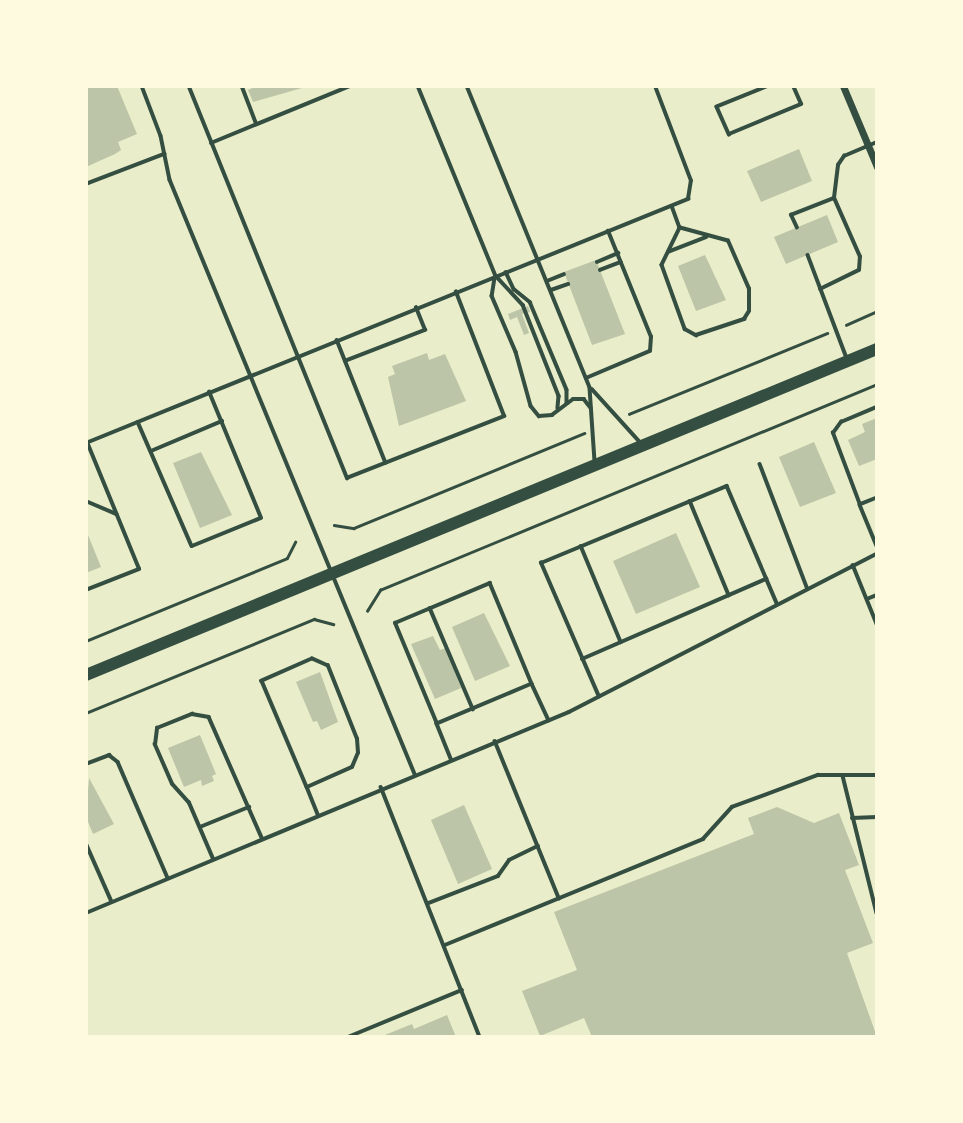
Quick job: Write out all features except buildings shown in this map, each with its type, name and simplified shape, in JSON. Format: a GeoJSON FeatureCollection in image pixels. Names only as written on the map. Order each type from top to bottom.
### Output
{"type":"FeatureCollection","features":[{"type":"Feature","properties":{"kind":"main road"},"geometry":{"type":"LineString","coordinates":[[88,672],[877,349]]}},
{"type":"Feature","properties":{"kind":"street"},"geometry":{"type":"LineString","coordinates":[[843,86],[877,167]]}},
{"type":"Feature","properties":{"kind":"lane"},"geometry":{"type":"LineString","coordinates":[[142,86],[170,180],[415,774]]}},
{"type":"Feature","properties":{"kind":"lane"},"geometry":{"type":"LineString","coordinates":[[189,86],[347,478],[504,416],[456,292]]}},
{"type":"Feature","properties":{"kind":"lane"},"geometry":{"type":"LineString","coordinates":[[242,86],[257,124]]}},
{"type":"Feature","properties":{"kind":"lane"},"geometry":{"type":"LineString","coordinates":[[211,143],[350,86]]}},
{"type":"Feature","properties":{"kind":"lane"},"geometry":{"type":"LineString","coordinates":[[418,86],[496,276],[523,305],[559,396],[558,408]]}},
{"type":"Feature","properties":{"kind":"lane"},"geometry":{"type":"LineString","coordinates":[[467,86],[590,388],[596,465]]}},
{"type":"Feature","properties":{"kind":"lane"},"geometry":{"type":"LineString","coordinates":[[86,590],[139,569],[87,443],[298,355],[688,199],[691,181],[655,86]]}},
{"type":"Feature","properties":{"kind":"lane"},"geometry":{"type":"LineString","coordinates":[[769,86],[717,107],[729,134],[801,104],[793,86]]}},
{"type":"Feature","properties":{"kind":"lane"},"geometry":{"type":"LineString","coordinates":[[820,289],[853,277],[859,270],[860,257],[834,198],[838,165],[844,156],[877,142]]}},
{"type":"Feature","properties":{"kind":"lane"},"geometry":{"type":"LineString","coordinates":[[86,184],[164,154]]}},
{"type":"Feature","properties":{"kind":"lane"},"geometry":{"type":"LineString","coordinates":[[797,228],[792,215],[834,198]]}},
{"type":"Feature","properties":{"kind":"lane"},"geometry":{"type":"LineString","coordinates":[[672,206],[680,228],[662,259],[664,275],[691,334],[703,334],[744,319],[750,301],[744,277],[728,241],[680,228]]}},
{"type":"Feature","properties":{"kind":"lane"},"geometry":{"type":"LineString","coordinates":[[586,378],[650,351],[651,337],[608,232]]}},
{"type":"Feature","properties":{"kind":"lane"},"geometry":{"type":"LineString","coordinates":[[668,252],[708,236]]}},
{"type":"Feature","properties":{"kind":"lane"},"geometry":{"type":"LineString","coordinates":[[597,261],[618,253]]}},
{"type":"Feature","properties":{"kind":"lane"},"geometry":{"type":"LineString","coordinates":[[808,255],[849,361]]}},
{"type":"Feature","properties":{"kind":"lane"},"geometry":{"type":"LineString","coordinates":[[600,270],[621,262]]}},
{"type":"Feature","properties":{"kind":"lane"},"geometry":{"type":"LineString","coordinates":[[506,272],[514,289],[530,302],[567,390],[567,402]]}},
{"type":"Feature","properties":{"kind":"lane"},"geometry":{"type":"LineString","coordinates":[[547,281],[564,274]]}},
{"type":"Feature","properties":{"kind":"lane"},"geometry":{"type":"LineString","coordinates":[[496,276],[492,296],[516,352],[531,406],[539,416],[552,415],[567,402],[584,399],[593,411]]}},
{"type":"Feature","properties":{"kind":"lane"},"geometry":{"type":"LineString","coordinates":[[551,290],[568,284]]}},
{"type":"Feature","properties":{"kind":"lane"},"geometry":{"type":"LineString","coordinates":[[345,361],[425,330],[416,308]]}},
{"type":"Feature","properties":{"kind":"lane"},"geometry":{"type":"LineString","coordinates":[[337,340],[386,463]]}},
{"type":"Feature","properties":{"kind":"lane"},"geometry":{"type":"LineString","coordinates":[[590,388],[644,446]]}},
{"type":"Feature","properties":{"kind":"lane"},"geometry":{"type":"LineString","coordinates":[[138,422],[192,547],[261,518],[209,392]]}},
{"type":"Feature","properties":{"kind":"lane"},"geometry":{"type":"LineString","coordinates":[[877,407],[841,422],[833,433],[877,546]]}},
{"type":"Feature","properties":{"kind":"lane"},"geometry":{"type":"LineString","coordinates":[[151,451],[222,421]]}},
{"type":"Feature","properties":{"kind":"lane"},"geometry":{"type":"LineString","coordinates":[[760,464],[807,587]]}},
{"type":"Feature","properties":{"kind":"lane"},"geometry":{"type":"LineString","coordinates":[[598,697],[541,563],[727,486],[777,603]]}},
{"type":"Feature","properties":{"kind":"lane"},"geometry":{"type":"LineString","coordinates":[[860,505],[877,498]]}},
{"type":"Feature","properties":{"kind":"lane"},"geometry":{"type":"LineString","coordinates":[[86,501],[116,514]]}},
{"type":"Feature","properties":{"kind":"lane"},"geometry":{"type":"LineString","coordinates":[[690,501],[729,595]]}},
{"type":"Feature","properties":{"kind":"lane"},"geometry":{"type":"LineString","coordinates":[[581,546],[621,642]]}},
{"type":"Feature","properties":{"kind":"lane"},"geometry":{"type":"LineString","coordinates":[[86,913],[318,814],[549,720],[807,587],[877,554]]}},
{"type":"Feature","properties":{"kind":"lane"},"geometry":{"type":"LineString","coordinates":[[853,565],[877,624]]}},
{"type":"Feature","properties":{"kind":"lane"},"geometry":{"type":"LineString","coordinates":[[582,659],[767,579]]}},
{"type":"Feature","properties":{"kind":"lane"},"geometry":{"type":"LineString","coordinates":[[451,759],[394,623],[490,583],[549,720]]}},
{"type":"Feature","properties":{"kind":"lane"},"geometry":{"type":"LineString","coordinates":[[867,598],[877,595]]}},
{"type":"Feature","properties":{"kind":"lane"},"geometry":{"type":"LineString","coordinates":[[430,608],[473,709]]}},
{"type":"Feature","properties":{"kind":"lane"},"geometry":{"type":"LineString","coordinates":[[307,787],[352,767],[358,753],[357,739],[328,666],[312,659],[262,681],[318,814]]}},
{"type":"Feature","properties":{"kind":"lane"},"geometry":{"type":"LineString","coordinates":[[437,724],[532,684]]}},
{"type":"Feature","properties":{"kind":"lane"},"geometry":{"type":"LineString","coordinates":[[213,859],[189,803],[172,784],[154,733],[191,714],[201,713],[215,724],[262,838]]}},
{"type":"Feature","properties":{"kind":"lane"},"geometry":{"type":"LineString","coordinates":[[495,741],[559,898]]}},
{"type":"Feature","properties":{"kind":"lane"},"geometry":{"type":"LineString","coordinates":[[86,764],[109,755],[118,762],[168,878]]}},
{"type":"Feature","properties":{"kind":"lane"},"geometry":{"type":"LineString","coordinates":[[445,945],[703,839],[726,810],[818,775],[877,775]]}},
{"type":"Feature","properties":{"kind":"lane"},"geometry":{"type":"LineString","coordinates":[[843,775],[877,913]]}},
{"type":"Feature","properties":{"kind":"lane"},"geometry":{"type":"LineString","coordinates":[[381,788],[429,903],[480,1037]]}},
{"type":"Feature","properties":{"kind":"lane"},"geometry":{"type":"LineString","coordinates":[[200,827],[249,807]]}},
{"type":"Feature","properties":{"kind":"lane"},"geometry":{"type":"LineString","coordinates":[[852,818],[877,817]]}},
{"type":"Feature","properties":{"kind":"lane"},"geometry":{"type":"LineString","coordinates":[[86,843],[112,902]]}},
{"type":"Feature","properties":{"kind":"lane"},"geometry":{"type":"LineString","coordinates":[[429,903],[498,876],[509,860],[538,846]]}},
{"type":"Feature","properties":{"kind":"lane"},"geometry":{"type":"LineString","coordinates":[[348,1037],[462,990]]}},
{"type":"Feature","properties":{"kind":"path"},"geometry":{"type":"LineString","coordinates":[[618,417],[877,311]]}},
{"type":"Feature","properties":{"kind":"path"},"geometry":{"type":"LineString","coordinates":[[367,611],[380,590],[877,384]]}},
{"type":"Feature","properties":{"kind":"path"},"geometry":{"type":"LineString","coordinates":[[334,525],[354,528],[594,428]]}},
{"type":"Feature","properties":{"kind":"path"},"geometry":{"type":"LineString","coordinates":[[86,641],[287,558],[295,542]]}},
{"type":"Feature","properties":{"kind":"path"},"geometry":{"type":"LineString","coordinates":[[86,713],[314,619],[333,624]]}}]}
